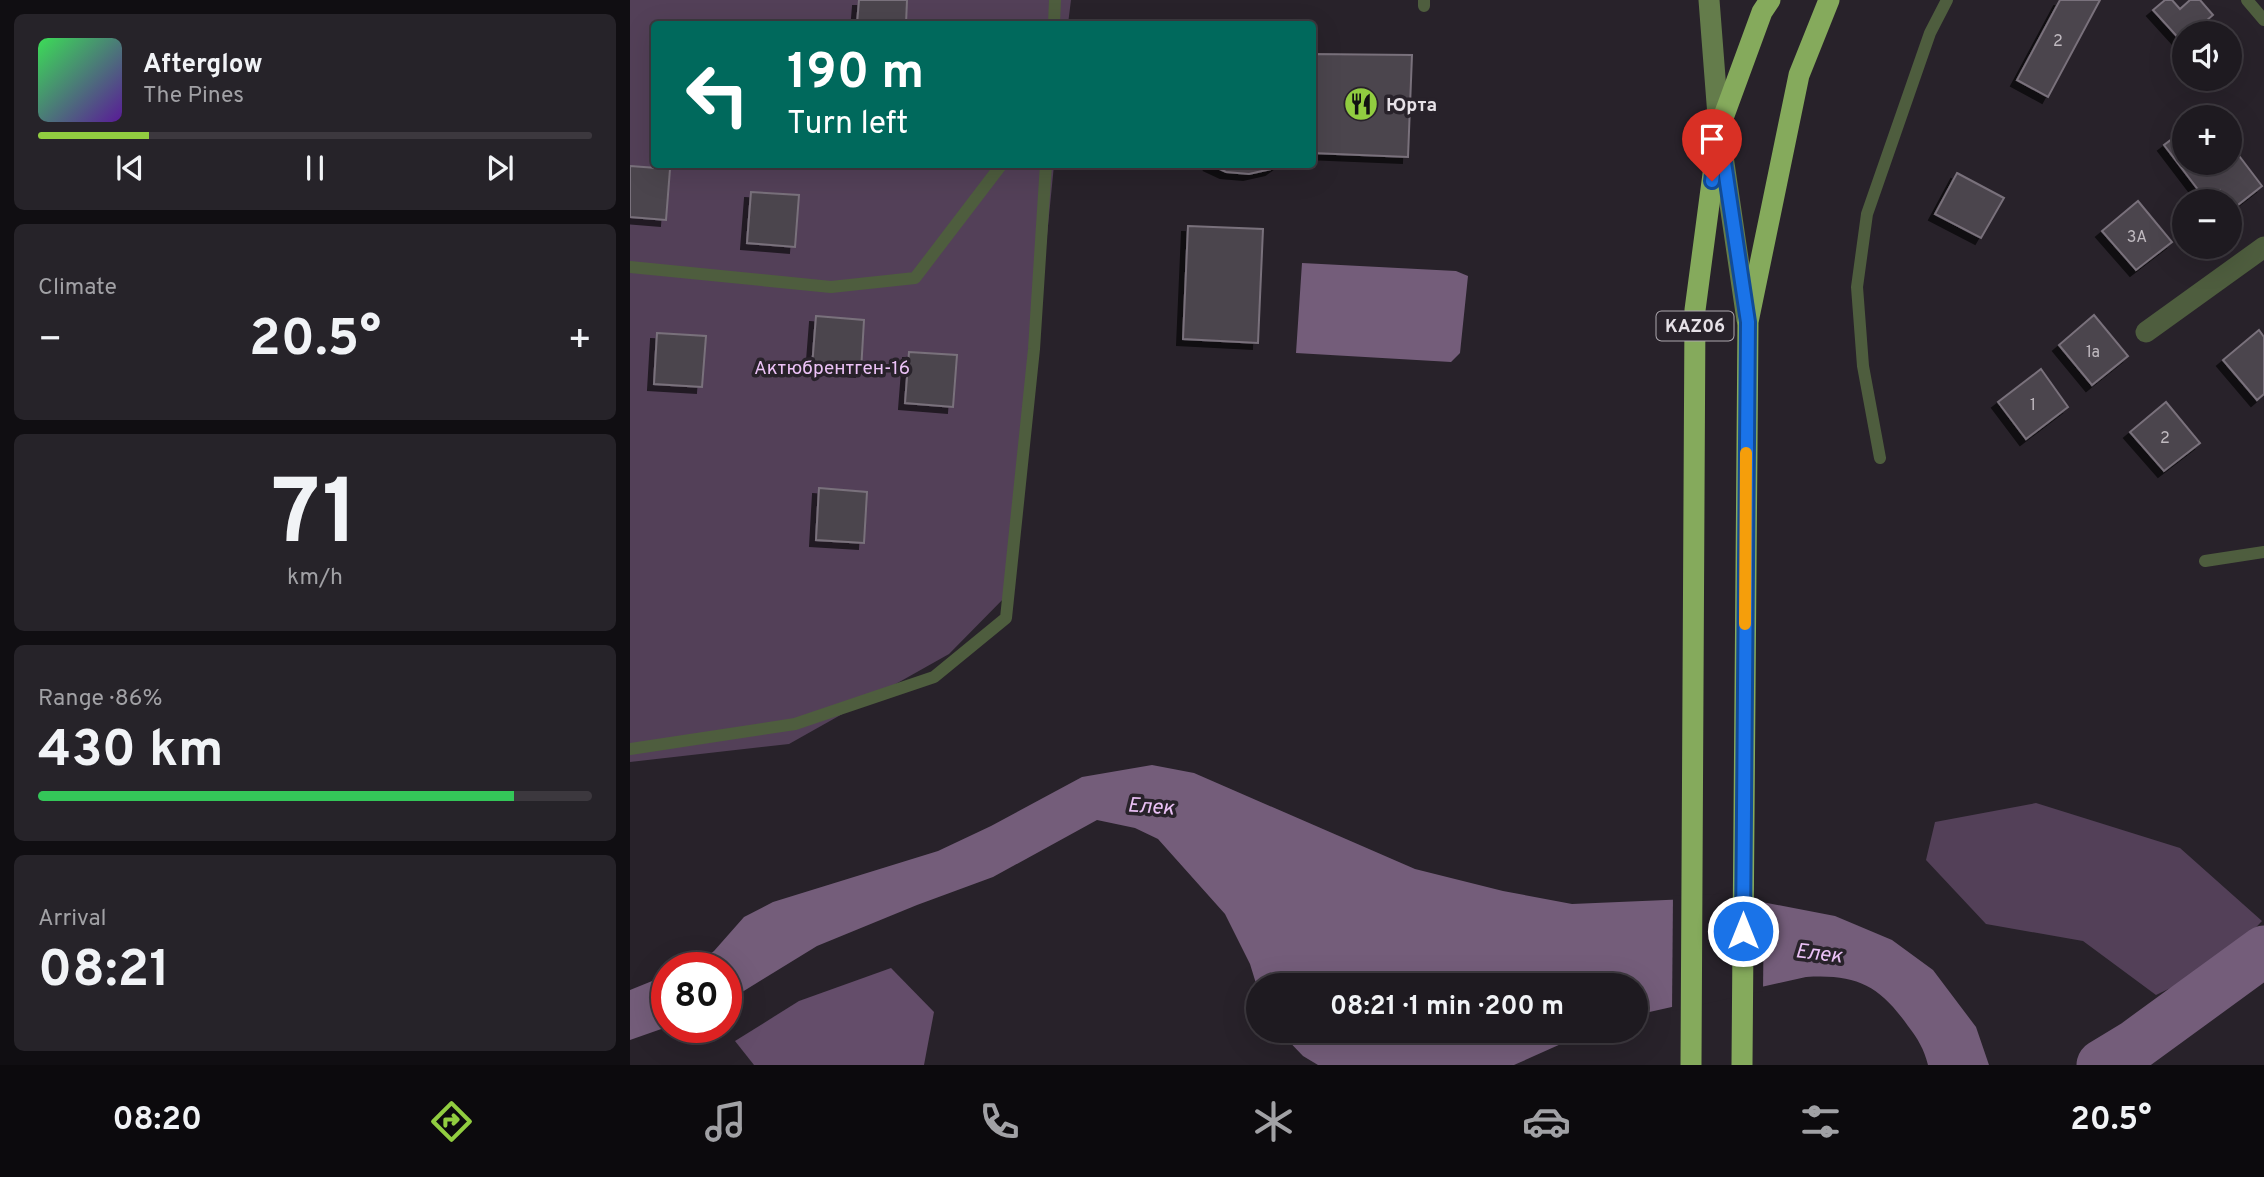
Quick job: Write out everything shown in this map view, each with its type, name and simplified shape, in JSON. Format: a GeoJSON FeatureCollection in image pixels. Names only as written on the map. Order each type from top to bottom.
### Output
{"type":"FeatureCollection","features":[{"type":"Feature","properties":{"kind":"highway","name":"KАZ06"},"geometry":{"type":"LineString","coordinates":[[1691,1065],[1695,310],[1719,129],[1762,12],[1770,0]]}},
{"type":"Feature","properties":{"kind":"highway","name":"KАZ06"},"geometry":{"type":"LineString","coordinates":[[1742,1065],[1748,322],[1800,75],[1829,0]]}},
{"type":"Feature","properties":{"kind":"street"},"geometry":{"type":"LineString","coordinates":[[1709,0],[1719,129],[1748,322]]}},
{"type":"Feature","properties":{"kind":"street"},"geometry":{"type":"LineString","coordinates":[[2146,332],[2264,247]]}},
{"type":"Feature","properties":{"kind":"lane"},"geometry":{"type":"LineString","coordinates":[[1054,21],[1055,0]]}},
{"type":"Feature","properties":{"kind":"lane"},"geometry":{"type":"LineString","coordinates":[[1880,458],[1863,366],[1858,275],[1867,214],[1930,33],[1947,0]]}},
{"type":"Feature","properties":{"kind":"lane"},"geometry":{"type":"LineString","coordinates":[[2247,0],[2262,12]]}},
{"type":"Feature","properties":{"kind":"lane"},"geometry":{"type":"LineString","coordinates":[[630,267],[831,287],[915,278],[999,168]]}},
{"type":"Feature","properties":{"kind":"lane"},"geometry":{"type":"LineString","coordinates":[[630,748],[795,723],[934,677],[1006,618],[1034,349],[1046,168]]}},
{"type":"Feature","properties":{"kind":"lane"},"geometry":{"type":"LineString","coordinates":[[2205,561],[2264,552]]}},
{"type":"Feature","properties":{"kind":"green space","name":"Актюбрентген-16"},"geometry":{"type":"Polygon","coordinates":[[[630,0],[1071,0],[1068,21],[651,21],[651,168],[1054,168],[1012,590],[949,654],[789,744],[630,762],[630,0]]]}},
{"type":"Feature","properties":{"kind":"green space"},"geometry":{"type":"Polygon","coordinates":[[[2036,803],[2180,848],[2262,921],[2222,963],[2156,995],[2083,941],[1986,924],[1926,860],[1935,822],[2036,803]]]}},
{"type":"Feature","properties":{"kind":"shaded area"},"geometry":{"type":"Polygon","coordinates":[[[891,968],[934,1012],[924,1065],[754,1065],[737,1043],[742,1043],[742,1037],[799,1001],[891,968]]]}},
{"type":"Feature","properties":{"kind":"water"},"geometry":{"type":"Polygon","coordinates":[[[1302,263],[1456,271],[1468,276],[1460,353],[1451,362],[1296,353],[1302,263]]]}},
{"type":"Feature","properties":{"kind":"water"},"geometry":{"type":"Polygon","coordinates":[[[1152,765],[1194,773],[1415,869],[1503,891],[1572,904],[1736,897],[1835,916],[1892,940],[1933,970],[1976,1027],[1989,1065],[1928,1065],[1918,1040],[1887,1001],[1865,985],[1839,978],[1806,977],[1648,1012],[1648,973],[1253,973],[1225,914],[1158,839],[1135,828],[1097,820],[993,877],[817,946],[742,992],[742,952],[713,952],[744,917],[773,902],[938,851],[1082,777],[1152,765]]]}},
{"type":"Feature","properties":{"kind":"water"},"geometry":{"type":"Polygon","coordinates":[[[651,981],[651,1033],[630,1040],[630,990],[651,981]]]}},
{"type":"Feature","properties":{"kind":"water"},"geometry":{"type":"Polygon","coordinates":[[[1291,1043],[1563,1043],[1514,1065],[1318,1065],[1303,1056],[1291,1043]]]}},
{"type":"Feature","properties":{"kind":"pier"},"geometry":{"type":"Polygon","coordinates":[[[1737,893],[1764,898],[1763,991],[1672,1011],[1673,896],[1737,893]]]}},
{"type":"Feature","properties":{"kind":"building"},"geometry":{"type":"Polygon","coordinates":[[[859,0],[907,0],[906,21],[857,21],[859,0]]]}},
{"type":"Feature","properties":{"kind":"building"},"geometry":{"type":"Polygon","coordinates":[[[2060,0],[2100,0],[2048,97],[2017,80],[2060,0]]]}},
{"type":"Feature","properties":{"kind":"building"},"geometry":{"type":"Polygon","coordinates":[[[2165,0],[2172,0],[2180,9],[2190,0],[2200,0],[2213,15],[2206,21],[2172,21],[2172,31],[2153,10],[2165,0]]]}},
{"type":"Feature","properties":{"kind":"building","name":"Юрта"},"geometry":{"type":"Polygon","coordinates":[[[1316,54],[1412,55],[1408,157],[1316,153],[1316,54]]]}},
{"type":"Feature","properties":{"kind":"building"},"geometry":{"type":"Polygon","coordinates":[[[2172,139],[2172,155],[2164,145],[2172,139]]]}},
{"type":"Feature","properties":{"kind":"building"},"geometry":{"type":"Polygon","coordinates":[[[2242,160],[2262,186],[2242,202],[2242,189],[2198,189],[2187,175],[2242,175],[2242,160]]]}},
{"type":"Feature","properties":{"kind":"building"},"geometry":{"type":"Polygon","coordinates":[[[630,166],[670,169],[666,220],[630,217],[630,166]]]}},
{"type":"Feature","properties":{"kind":"building"},"geometry":{"type":"Polygon","coordinates":[[[1218,168],[1272,168],[1249,174],[1226,172],[1218,168]]]}},
{"type":"Feature","properties":{"kind":"building"},"geometry":{"type":"Polygon","coordinates":[[[1957,173],[2004,198],[1981,238],[1935,214],[1957,173]]]}},
{"type":"Feature","properties":{"kind":"building"},"geometry":{"type":"Polygon","coordinates":[[[751,192],[799,195],[795,247],[747,243],[751,192]]]}},
{"type":"Feature","properties":{"kind":"building"},"geometry":{"type":"Polygon","coordinates":[[[2138,201],[2172,242],[2136,270],[2102,231],[2138,201]]]}},
{"type":"Feature","properties":{"kind":"building"},"geometry":{"type":"Polygon","coordinates":[[[1188,226],[1263,229],[1258,343],[1183,339],[1188,226]]]}},
{"type":"Feature","properties":{"kind":"building"},"geometry":{"type":"Polygon","coordinates":[[[2094,315],[2128,356],[2092,385],[2059,345],[2094,315]]]}},
{"type":"Feature","properties":{"kind":"building"},"geometry":{"type":"Polygon","coordinates":[[[816,316],[864,320],[861,371],[812,367],[816,316]]]}},
{"type":"Feature","properties":{"kind":"building"},"geometry":{"type":"Polygon","coordinates":[[[2259,330],[2264,337],[2264,394],[2257,400],[2223,360],[2259,330]]]}},
{"type":"Feature","properties":{"kind":"building"},"geometry":{"type":"Polygon","coordinates":[[[657,333],[706,336],[702,387],[654,384],[657,333]]]}},
{"type":"Feature","properties":{"kind":"building"},"geometry":{"type":"Polygon","coordinates":[[[909,352],[957,355],[953,407],[905,403],[909,352]]]}},
{"type":"Feature","properties":{"kind":"building"},"geometry":{"type":"Polygon","coordinates":[[[2041,369],[2068,407],[2026,439],[1998,402],[2041,369]]]}},
{"type":"Feature","properties":{"kind":"building"},"geometry":{"type":"Polygon","coordinates":[[[2166,402],[2200,443],[2164,471],[2130,432],[2166,402]]]}},
{"type":"Feature","properties":{"kind":"building"},"geometry":{"type":"Polygon","coordinates":[[[819,488],[867,492],[864,543],[816,540],[819,488]]]}},
{"type":"Feature","properties":{"kind":"waterway","name":"Елек"},"geometry":{"type":"LineString","coordinates":[[2102,1065],[2135,1045],[2264,951]]}},
{"type":"Feature","properties":{"kind":"slow traffic"},"geometry":{"type":"LineString","coordinates":[[1745,624],[1746,453]]}},
{"type":"Feature","properties":{"kind":"place","name":"Юрта"},"geometry":{"type":"Point","coordinates":[1361,104]}},
{"type":"Feature","properties":{"kind":"route"},"geometry":{"type":"LineString","coordinates":[[1712,181],[1719,129],[1748,322],[1743,931]]}}]}
